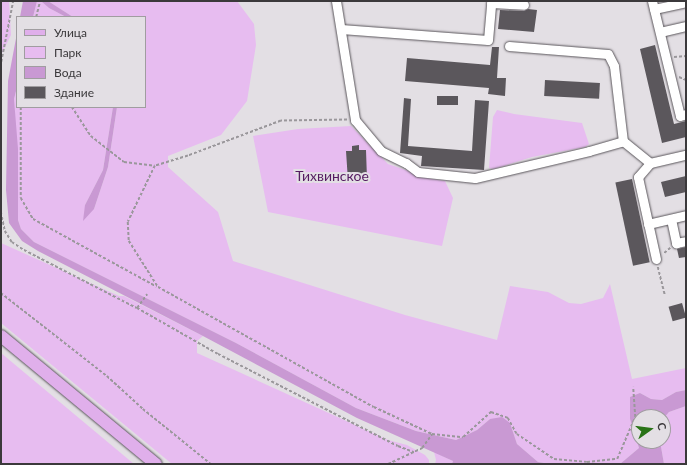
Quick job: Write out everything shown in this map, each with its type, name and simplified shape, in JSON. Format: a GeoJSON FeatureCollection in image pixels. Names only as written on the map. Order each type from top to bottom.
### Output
{"type":"FeatureCollection","features":[{"type":"Feature","properties":{"kind":"main road"},"geometry":{"type":"LineString","coordinates":[[1,336],[156,464]]}},
{"type":"Feature","properties":{"kind":"lane"},"geometry":{"type":"LineString","coordinates":[[336,1],[355,120],[381,151],[406,163],[418,172],[475,178],[589,151],[623,140]]}},
{"type":"Feature","properties":{"kind":"lane"},"geometry":{"type":"LineString","coordinates":[[686,2],[653,5],[680,116],[686,114]]}},
{"type":"Feature","properties":{"kind":"lane"},"geometry":{"type":"LineString","coordinates":[[341,29],[488,40],[491,3],[524,5]]}},
{"type":"Feature","properties":{"kind":"lane"},"geometry":{"type":"LineString","coordinates":[[660,32],[686,26]]}},
{"type":"Feature","properties":{"kind":"lane"},"geometry":{"type":"LineString","coordinates":[[509,46],[608,54],[614,66],[623,140],[650,163]]}},
{"type":"Feature","properties":{"kind":"lane"},"geometry":{"type":"LineString","coordinates":[[656,259],[638,177],[650,163],[686,155]]}},
{"type":"Feature","properties":{"kind":"lane"},"geometry":{"type":"LineString","coordinates":[[648,224],[686,215]]}},
{"type":"Feature","properties":{"kind":"lane"},"geometry":{"type":"LineString","coordinates":[[671,219],[676,243],[686,241]]}},
{"type":"Feature","properties":{"kind":"path"},"geometry":{"type":"LineString","coordinates":[[1,62],[12,1]]}},
{"type":"Feature","properties":{"kind":"path"},"geometry":{"type":"LineString","coordinates":[[36,16],[40,1]]}},
{"type":"Feature","properties":{"kind":"path"},"geometry":{"type":"LineString","coordinates":[[666,57],[686,56]]}},
{"type":"Feature","properties":{"kind":"path"},"geometry":{"type":"LineString","coordinates":[[21,108],[21,198],[33,219],[374,407],[432,434],[463,437],[491,412],[508,418],[517,434],[554,459],[587,462],[617,459],[635,417],[633,387]]}},
{"type":"Feature","properties":{"kind":"path"},"geometry":{"type":"LineString","coordinates":[[73,108],[91,136],[124,162],[155,166],[188,156],[281,121],[355,120]]}},
{"type":"Feature","properties":{"kind":"path"},"geometry":{"type":"LineString","coordinates":[[155,166],[128,222],[129,241],[158,287]]}},
{"type":"Feature","properties":{"kind":"path"},"geometry":{"type":"LineString","coordinates":[[1,212],[5,231],[12,242],[137,308],[218,354],[398,446],[414,452]]}},
{"type":"Feature","properties":{"kind":"path"},"geometry":{"type":"LineString","coordinates":[[665,295],[656,259],[676,243]]}},
{"type":"Feature","properties":{"kind":"path"},"geometry":{"type":"LineString","coordinates":[[1,293],[107,376],[143,409],[211,464]]}},
{"type":"Feature","properties":{"kind":"path"},"geometry":{"type":"LineString","coordinates":[[137,308],[147,294]]}},
{"type":"Feature","properties":{"kind":"path"},"geometry":{"type":"LineString","coordinates":[[388,464],[422,448],[432,434]]}},
{"type":"Feature","properties":{"kind":"green space"},"geometry":{"type":"Polygon","coordinates":[[[1,1],[9,1],[11,35],[1,55],[1,1]]]}},
{"type":"Feature","properties":{"kind":"green space"},"geometry":{"type":"Polygon","coordinates":[[[37,1],[42,1],[49,8],[64,16],[33,16],[37,1]]]}},
{"type":"Feature","properties":{"kind":"green space"},"geometry":{"type":"Polygon","coordinates":[[[48,1],[237,1],[254,24],[256,45],[247,101],[221,135],[168,156],[168,167],[218,212],[233,261],[405,315],[497,340],[510,286],[548,292],[569,303],[581,304],[603,298],[610,284],[632,379],[686,368],[686,390],[676,392],[662,400],[651,399],[640,393],[634,409],[631,409],[630,419],[631,449],[638,449],[620,464],[550,464],[538,462],[517,444],[510,423],[490,419],[477,430],[456,440],[416,431],[356,408],[236,343],[34,242],[21,229],[18,220],[14,99],[16,91],[16,108],[113,108],[103,170],[85,205],[94,209],[108,167],[117,108],[146,108],[146,16],[71,16],[48,1]]]}},
{"type":"Feature","properties":{"kind":"green space"},"geometry":{"type":"Polygon","coordinates":[[[497,110],[514,114],[582,123],[589,144],[585,147],[532,157],[494,169],[489,168],[493,117],[497,110]]]}},
{"type":"Feature","properties":{"kind":"green space","name":"Тихвинское"},"geometry":{"type":"Polygon","coordinates":[[[351,126],[388,164],[432,179],[445,181],[453,198],[442,246],[268,212],[253,136],[298,129],[351,126]]]}},
{"type":"Feature","properties":{"kind":"green space"},"geometry":{"type":"Polygon","coordinates":[[[1,243],[119,296],[124,296],[203,336],[197,341],[197,353],[388,440],[407,445],[425,455],[429,460],[429,464],[172,464],[1,323],[1,243]]]}},
{"type":"Feature","properties":{"kind":"green space"},"geometry":{"type":"Polygon","coordinates":[[[1,353],[134,464],[1,464],[1,353]]]}},
{"type":"Feature","properties":{"kind":"green space"},"geometry":{"type":"Polygon","coordinates":[[[686,406],[686,464],[664,464],[661,449],[671,449],[671,411],[686,406]]]}},
{"type":"Feature","properties":{"kind":"green space"},"geometry":{"type":"Polygon","coordinates":[[[434,452],[453,461],[452,464],[435,464],[436,460],[434,452]]]}},
{"type":"Feature","properties":{"kind":"water"},"geometry":{"type":"Polygon","coordinates":[[[23,1],[37,1],[33,16],[20,16],[23,1]]]}},
{"type":"Feature","properties":{"kind":"water"},"geometry":{"type":"Polygon","coordinates":[[[41,1],[48,1],[71,16],[64,16],[49,8],[41,1]]]}},
{"type":"Feature","properties":{"kind":"water"},"geometry":{"type":"Polygon","coordinates":[[[16,38],[16,91],[14,99],[18,149],[18,220],[21,229],[34,242],[236,343],[356,408],[416,431],[456,440],[477,430],[490,419],[502,417],[510,423],[517,444],[538,462],[550,464],[452,464],[453,461],[357,418],[203,336],[38,251],[22,241],[9,223],[6,190],[8,81],[16,38]]]}},
{"type":"Feature","properties":{"kind":"water"},"geometry":{"type":"Polygon","coordinates":[[[113,108],[117,108],[108,167],[94,209],[83,221],[85,205],[103,170],[113,108]]]}},
{"type":"Feature","properties":{"kind":"water"},"geometry":{"type":"Polygon","coordinates":[[[686,390],[686,406],[671,411],[671,409],[631,409],[631,422],[630,397],[640,393],[651,399],[662,400],[676,392],[686,390]]]}},
{"type":"Feature","properties":{"kind":"water"},"geometry":{"type":"Polygon","coordinates":[[[638,449],[661,449],[664,464],[620,464],[638,449]]]}},
{"type":"Feature","properties":{"kind":"building"},"geometry":{"type":"Polygon","coordinates":[[[528,9],[537,10],[534,32],[498,29],[500,10],[524,11],[528,9]]]}},
{"type":"Feature","properties":{"kind":"building"},"geometry":{"type":"Polygon","coordinates":[[[655,45],[674,124],[686,121],[686,137],[662,143],[640,49],[655,45]]]}},
{"type":"Feature","properties":{"kind":"building"},"geometry":{"type":"Polygon","coordinates":[[[492,47],[499,47],[497,78],[506,78],[505,96],[488,94],[489,88],[405,81],[407,58],[490,65],[492,47]]]}},
{"type":"Feature","properties":{"kind":"building"},"geometry":{"type":"Polygon","coordinates":[[[545,80],[600,83],[599,99],[544,96],[545,80]]]}},
{"type":"Feature","properties":{"kind":"building"},"geometry":{"type":"Polygon","coordinates":[[[437,96],[458,96],[458,105],[437,105],[437,96]]]}},
{"type":"Feature","properties":{"kind":"building"},"geometry":{"type":"Polygon","coordinates":[[[404,98],[411,99],[408,146],[472,151],[475,100],[489,101],[484,170],[421,166],[422,156],[400,153],[404,98]]]}},
{"type":"Feature","properties":{"kind":"building"},"geometry":{"type":"Polygon","coordinates":[[[359,145],[359,150],[366,150],[367,179],[348,181],[346,151],[352,151],[352,146],[359,145]]]}},
{"type":"Feature","properties":{"kind":"building"},"geometry":{"type":"Polygon","coordinates":[[[686,176],[686,192],[665,197],[661,182],[686,176]]]}},
{"type":"Feature","properties":{"kind":"building"},"geometry":{"type":"Polygon","coordinates":[[[632,179],[650,262],[633,266],[615,183],[632,179]]]}},
{"type":"Feature","properties":{"kind":"building"},"geometry":{"type":"Polygon","coordinates":[[[686,247],[686,257],[679,258],[677,249],[686,247]]]}},
{"type":"Feature","properties":{"kind":"building"},"geometry":{"type":"Polygon","coordinates":[[[682,303],[686,317],[673,321],[669,307],[682,303]]]}}]}
